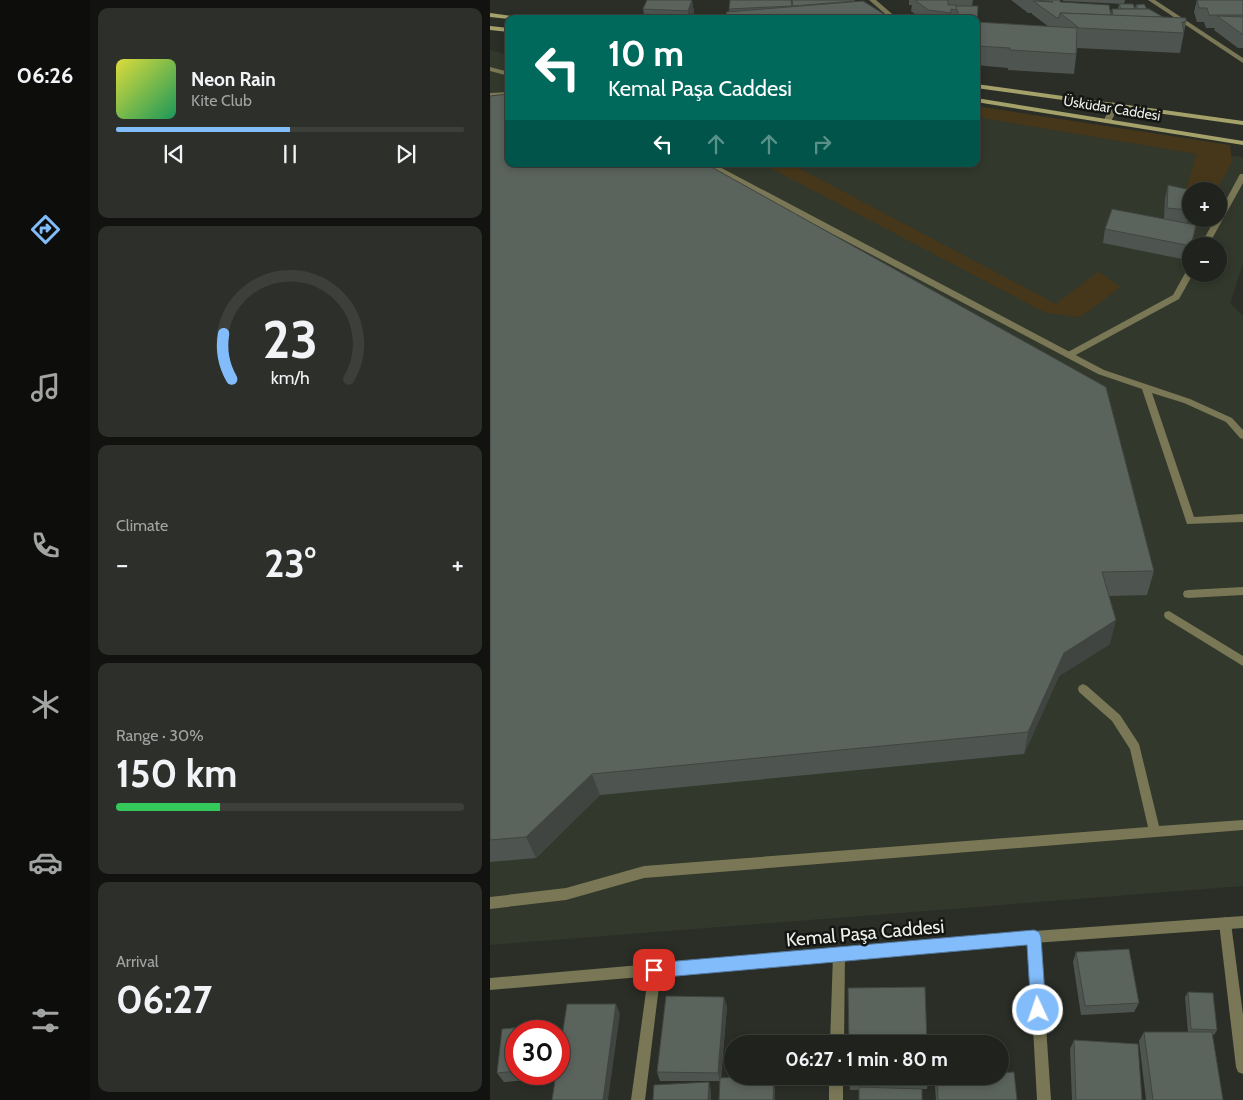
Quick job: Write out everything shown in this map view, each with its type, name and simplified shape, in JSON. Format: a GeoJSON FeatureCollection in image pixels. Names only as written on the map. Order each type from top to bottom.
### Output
{"type":"FeatureCollection","features":[{"type":"Feature","properties":{"kind":"main road"},"geometry":{"type":"LineString","coordinates":[[490,15],[505,17]]}},
{"type":"Feature","properties":{"kind":"main road"},"geometry":{"type":"LineString","coordinates":[[490,28],[505,30]]}},
{"type":"Feature","properties":{"kind":"main road","name":"Üsküdar Caddesi"},"geometry":{"type":"LineString","coordinates":[[980,87],[1243,123]]}},
{"type":"Feature","properties":{"kind":"main road","name":"Üsküdar Caddesi"},"geometry":{"type":"LineString","coordinates":[[980,101],[1243,143]]}},
{"type":"Feature","properties":{"kind":"street"},"geometry":{"type":"LineString","coordinates":[[872,0],[890,15]]}},
{"type":"Feature","properties":{"kind":"street"},"geometry":{"type":"LineString","coordinates":[[1150,0],[1243,61]]}},
{"type":"Feature","properties":{"kind":"street"},"geometry":{"type":"LineString","coordinates":[[490,69],[505,73]]}},
{"type":"Feature","properties":{"kind":"street"},"geometry":{"type":"LineString","coordinates":[[490,95],[505,94]]}},
{"type":"Feature","properties":{"kind":"street"},"geometry":{"type":"LineString","coordinates":[[1108,120],[1115,104]]}},
{"type":"Feature","properties":{"kind":"street"},"geometry":{"type":"LineString","coordinates":[[714,167],[1101,372],[1188,401],[1229,420],[1243,436]]}},
{"type":"Feature","properties":{"kind":"street"},"geometry":{"type":"LineString","coordinates":[[1209,237],[1243,176]]}},
{"type":"Feature","properties":{"kind":"street"},"geometry":{"type":"LineString","coordinates":[[1069,354],[1176,297],[1184,282]]}},
{"type":"Feature","properties":{"kind":"street"},"geometry":{"type":"LineString","coordinates":[[1146,387],[1190,521],[1243,518]]}},
{"type":"Feature","properties":{"kind":"street"},"geometry":{"type":"LineString","coordinates":[[1188,594],[1243,591]]}},
{"type":"Feature","properties":{"kind":"street"},"geometry":{"type":"LineString","coordinates":[[1169,615],[1243,662]]}},
{"type":"Feature","properties":{"kind":"street"},"geometry":{"type":"LineString","coordinates":[[1083,689],[1116,718],[1135,748],[1156,833]]}},
{"type":"Feature","properties":{"kind":"street"},"geometry":{"type":"LineString","coordinates":[[490,903],[566,894],[644,872],[1243,825]]}},
{"type":"Feature","properties":{"kind":"street","name":"Kemal Paşa Caddesi"},"geometry":{"type":"LineString","coordinates":[[491,987],[654,970],[1034,937],[1243,922]]}},
{"type":"Feature","properties":{"kind":"street"},"geometry":{"type":"LineString","coordinates":[[1224,924],[1243,1067]]}},
{"type":"Feature","properties":{"kind":"street"},"geometry":{"type":"LineString","coordinates":[[1034,937],[1044,1100]]}},
{"type":"Feature","properties":{"kind":"street"},"geometry":{"type":"LineString","coordinates":[[837,1035],[839,954]]}},
{"type":"Feature","properties":{"kind":"street"},"geometry":{"type":"LineString","coordinates":[[638,1100],[654,970]]}},
{"type":"Feature","properties":{"kind":"street"},"geometry":{"type":"LineString","coordinates":[[836,1085],[836,1100]]}},
{"type":"Feature","properties":{"kind":"shaded area"},"geometry":{"type":"Polygon","coordinates":[[[490,50],[505,54],[505,167],[980,167],[980,113],[1209,153],[1243,157],[1243,264],[1230,303],[1243,316],[1243,886],[490,945],[490,50]]]}},
{"type":"Feature","properties":{"kind":"shaded area"},"geometry":{"type":"Polygon","coordinates":[[[980,107],[1230,145],[1232,162],[1221,182],[1188,182],[1197,154],[980,118],[980,107]]]}},
{"type":"Feature","properties":{"kind":"shaded area"},"geometry":{"type":"Polygon","coordinates":[[[769,167],[797,167],[1056,304],[1098,272],[1121,287],[1080,317],[1046,313],[769,167]]]}},
{"type":"Feature","properties":{"kind":"building"},"geometry":{"type":"Polygon","coordinates":[[[647,0],[692,0],[688,11],[643,9],[647,0]]]}},
{"type":"Feature","properties":{"kind":"building"},"geometry":{"type":"Polygon","coordinates":[[[730,0],[791,0],[792,6],[729,9],[730,0]]]}},
{"type":"Feature","properties":{"kind":"building"},"geometry":{"type":"Polygon","coordinates":[[[792,0],[854,0],[855,1],[793,6],[792,0]]]}},
{"type":"Feature","properties":{"kind":"building"},"geometry":{"type":"Polygon","coordinates":[[[915,0],[948,0],[948,5],[956,5],[957,10],[951,9],[951,13],[928,10],[915,0]]]}},
{"type":"Feature","properties":{"kind":"building"},"geometry":{"type":"Polygon","coordinates":[[[1037,0],[1060,0],[1060,2],[1109,5],[1111,15],[1060,13],[1059,18],[1057,18],[1033,1],[1053,2],[1037,0]]]}},
{"type":"Feature","properties":{"kind":"building"},"geometry":{"type":"Polygon","coordinates":[[[1197,0],[1243,0],[1243,15],[1209,15],[1207,8],[1199,8],[1197,0]]]}},
{"type":"Feature","properties":{"kind":"building"},"geometry":{"type":"Polygon","coordinates":[[[863,1],[885,15],[727,15],[726,12],[863,1]]]}},
{"type":"Feature","properties":{"kind":"building"},"geometry":{"type":"Polygon","coordinates":[[[1119,4],[1133,4],[1135,9],[1121,9],[1119,4]]]}},
{"type":"Feature","properties":{"kind":"building"},"geometry":{"type":"Polygon","coordinates":[[[1144,4],[1147,9],[1138,9],[1136,5],[1144,4]]]}},
{"type":"Feature","properties":{"kind":"building"},"geometry":{"type":"Polygon","coordinates":[[[956,6],[978,6],[977,15],[958,15],[956,6]]]}},
{"type":"Feature","properties":{"kind":"building"},"geometry":{"type":"Polygon","coordinates":[[[1112,9],[1149,9],[1163,17],[1113,16],[1112,9]]]}},
{"type":"Feature","properties":{"kind":"building"},"geometry":{"type":"Polygon","coordinates":[[[1060,13],[1186,18],[1186,22],[1182,22],[1184,33],[1079,28],[1060,13]]]}},
{"type":"Feature","properties":{"kind":"building"},"geometry":{"type":"Polygon","coordinates":[[[1217,16],[1243,17],[1243,34],[1242,34],[1217,16]]]}},
{"type":"Feature","properties":{"kind":"building"},"geometry":{"type":"Polygon","coordinates":[[[980,22],[1077,28],[1076,54],[1010,50],[1010,48],[980,46],[980,22]]]}},
{"type":"Feature","properties":{"kind":"building"},"geometry":{"type":"Polygon","coordinates":[[[505,94],[505,167],[711,167],[1106,387],[1154,571],[1102,572],[1116,620],[1064,653],[1028,732],[592,774],[526,837],[490,840],[490,96],[505,94]]]}},
{"type":"Feature","properties":{"kind":"building"},"geometry":{"type":"Polygon","coordinates":[[[1168,185],[1182,188],[1182,209],[1167,208],[1168,185]]]}},
{"type":"Feature","properties":{"kind":"building"},"geometry":{"type":"Polygon","coordinates":[[[1112,209],[1182,222],[1182,227],[1196,227],[1193,237],[1182,237],[1182,244],[1105,229],[1112,209]]]}},
{"type":"Feature","properties":{"kind":"building"},"geometry":{"type":"Polygon","coordinates":[[[1129,949],[1139,1003],[1085,1006],[1076,952],[1129,949]]]}},
{"type":"Feature","properties":{"kind":"building"},"geometry":{"type":"Polygon","coordinates":[[[925,987],[927,1035],[849,1035],[848,988],[925,987]]]}},
{"type":"Feature","properties":{"kind":"building"},"geometry":{"type":"Polygon","coordinates":[[[1188,992],[1213,993],[1217,1030],[1191,1029],[1188,992]]]}},
{"type":"Feature","properties":{"kind":"building"},"geometry":{"type":"Polygon","coordinates":[[[666,996],[724,997],[718,1073],[657,1072],[666,996]]]}},
{"type":"Feature","properties":{"kind":"building"},"geometry":{"type":"Polygon","coordinates":[[[567,1004],[616,1004],[603,1100],[552,1100],[554,1085],[570,1085],[570,1020],[565,1020],[567,1004]]]}},
{"type":"Feature","properties":{"kind":"building"},"geometry":{"type":"Polygon","coordinates":[[[502,1029],[505,1029],[505,1072],[497,1073],[502,1029]]]}},
{"type":"Feature","properties":{"kind":"building"},"geometry":{"type":"Polygon","coordinates":[[[1144,1032],[1212,1032],[1223,1100],[1153,1100],[1144,1032]]]}},
{"type":"Feature","properties":{"kind":"building"},"geometry":{"type":"Polygon","coordinates":[[[1074,1040],[1138,1044],[1142,1100],[1076,1100],[1074,1040]]]}},
{"type":"Feature","properties":{"kind":"building"},"geometry":{"type":"Polygon","coordinates":[[[1009,1072],[1014,1072],[1017,1100],[938,1100],[937,1085],[1009,1085],[1009,1072]]]}},
{"type":"Feature","properties":{"kind":"building"},"geometry":{"type":"Polygon","coordinates":[[[720,1078],[724,1078],[724,1085],[774,1085],[773,1100],[719,1100],[720,1078]]]}},
{"type":"Feature","properties":{"kind":"building"},"geometry":{"type":"Polygon","coordinates":[[[709,1082],[708,1100],[653,1100],[654,1085],[709,1082]]]}},
{"type":"Feature","properties":{"kind":"building"},"geometry":{"type":"Polygon","coordinates":[[[859,1087],[922,1089],[922,1100],[859,1100],[859,1087]]]}},
{"type":"Feature","properties":{"kind":"route"},"geometry":{"type":"LineString","coordinates":[[654,970],[1034,937],[1038,1010]]}}]}
